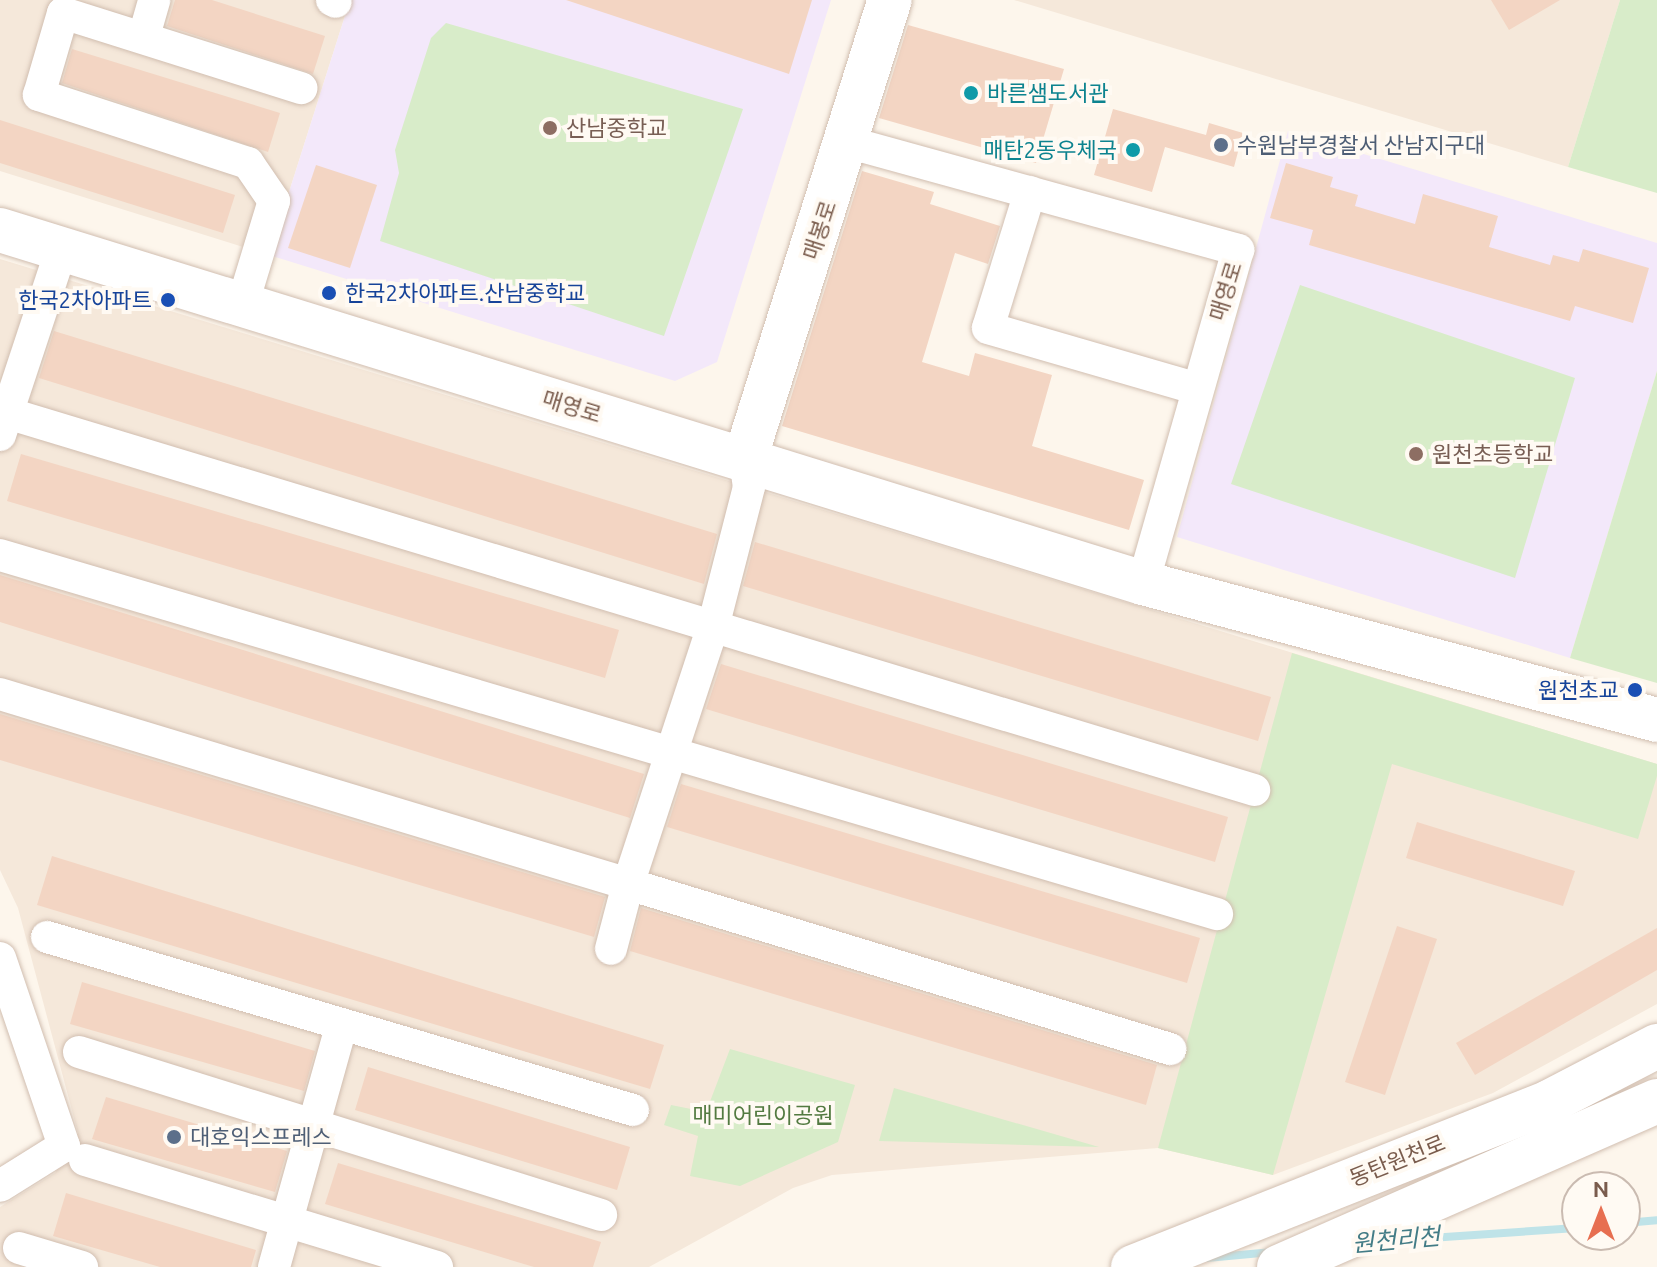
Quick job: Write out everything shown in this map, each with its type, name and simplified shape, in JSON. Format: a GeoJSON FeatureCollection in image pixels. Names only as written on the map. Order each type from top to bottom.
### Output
{"type":"FeatureCollection","features":[{"type":"Feature","properties":{"kind":"street"},"geometry":{"type":"LineString","coordinates":[[144,36],[154,0]]}},
{"type":"Feature","properties":{"kind":"street","name":"매봉로"},"geometry":{"type":"LineString","coordinates":[[745,459],[890,0]]}},
{"type":"Feature","properties":{"kind":"street"},"geometry":{"type":"LineString","coordinates":[[242,306],[274,201],[248,163],[39,95],[63,13],[144,36],[301,88]]}},
{"type":"Feature","properties":{"kind":"street","name":"매영로"},"geometry":{"type":"LineString","coordinates":[[847,142],[1238,250],[1195,388],[1143,583]]}},
{"type":"Feature","properties":{"kind":"street"},"geometry":{"type":"LineString","coordinates":[[1030,192],[988,328],[1195,388]]}},
{"type":"Feature","properties":{"kind":"street","name":"매영로"},"geometry":{"type":"LineString","coordinates":[[0,230],[1143,583],[1657,720]]}},
{"type":"Feature","properties":{"kind":"street"},"geometry":{"type":"LineString","coordinates":[[61,251],[4,424],[714,623],[1254,790]]}},
{"type":"Feature","properties":{"kind":"street"},"geometry":{"type":"LineString","coordinates":[[611,949],[628,884],[714,623],[749,487],[745,459]]}},
{"type":"Feature","properties":{"kind":"street"},"geometry":{"type":"LineString","coordinates":[[0,555],[672,757],[1217,914]]}},
{"type":"Feature","properties":{"kind":"street"},"geometry":{"type":"LineString","coordinates":[[0,694],[1170,1049]]}},
{"type":"Feature","properties":{"kind":"street"},"geometry":{"type":"LineString","coordinates":[[47,937],[633,1110]]}},
{"type":"Feature","properties":{"kind":"street"},"geometry":{"type":"LineString","coordinates":[[0,958],[64,1146],[0,1186]]}},
{"type":"Feature","properties":{"kind":"street"},"geometry":{"type":"LineString","coordinates":[[274,1267],[342,1024]]}},
{"type":"Feature","properties":{"kind":"street","name":"동탄원천로"},"geometry":{"type":"LineString","coordinates":[[1133,1267],[1444,1140],[1549,1102],[1657,1046]]}},
{"type":"Feature","properties":{"kind":"street"},"geometry":{"type":"LineString","coordinates":[[79,1052],[601,1215]]}},
{"type":"Feature","properties":{"kind":"street"},"geometry":{"type":"LineString","coordinates":[[1279,1267],[1657,1101]]}},
{"type":"Feature","properties":{"kind":"street"},"geometry":{"type":"LineString","coordinates":[[85,1160],[437,1267]]}},
{"type":"Feature","properties":{"kind":"street"},"geometry":{"type":"LineString","coordinates":[[19,1248],[82,1267]]}},
{"type":"Feature","properties":{"kind":"shaded area"},"geometry":{"type":"Polygon","coordinates":[[[0,0],[350,0],[269,255],[0,171],[0,0]]]}},
{"type":"Feature","properties":{"kind":"shaded area","name":"산남중학교"},"geometry":{"type":"Polygon","coordinates":[[[350,0],[831,0],[717,362],[675,381],[269,255],[350,0]]]}},
{"type":"Feature","properties":{"kind":"shaded area"},"geometry":{"type":"Polygon","coordinates":[[[1014,0],[1620,0],[1568,167],[1014,0]]]}},
{"type":"Feature","properties":{"kind":"shaded area","name":"원천초등학교"},"geometry":{"type":"Polygon","coordinates":[[[1288,131],[1657,243],[1657,371],[1570,658],[1177,537],[1288,131]]]}},
{"type":"Feature","properties":{"kind":"shaded area","name":"한국2차아파트"},"geometry":{"type":"Polygon","coordinates":[[[0,259],[1657,764],[1657,1004],[1493,1093],[1273,1175],[1158,1148],[832,1175],[793,1188],[649,1267],[0,1267],[0,1207],[55,1173],[78,1133],[18,908],[0,870],[0,259]]]}},
{"type":"Feature","properties":{"kind":"green space"},"geometry":{"type":"Polygon","coordinates":[[[1620,0],[1657,0],[1657,193],[1568,167],[1620,0]]]}},
{"type":"Feature","properties":{"kind":"green space"},"geometry":{"type":"Polygon","coordinates":[[[446,23],[743,109],[664,336],[380,241],[399,173],[395,150],[431,38],[446,23]]]}},
{"type":"Feature","properties":{"kind":"green space"},"geometry":{"type":"Polygon","coordinates":[[[1300,285],[1575,378],[1515,578],[1231,484],[1300,285]]]}},
{"type":"Feature","properties":{"kind":"green space"},"geometry":{"type":"Polygon","coordinates":[[[1657,371],[1657,683],[1570,658],[1657,371]]]}},
{"type":"Feature","properties":{"kind":"green space"},"geometry":{"type":"Polygon","coordinates":[[[1292,653],[1657,764],[1657,776],[1638,839],[1392,764],[1273,1175],[1158,1148],[1292,653]]]}},
{"type":"Feature","properties":{"kind":"green space","name":"매미어린이공원"},"geometry":{"type":"Polygon","coordinates":[[[730,1049],[855,1085],[838,1142],[740,1186],[690,1176],[698,1136],[664,1125],[671,1105],[706,1112],[730,1049]]]}},
{"type":"Feature","properties":{"kind":"green space"},"geometry":{"type":"Polygon","coordinates":[[[894,1088],[1099,1147],[879,1141],[894,1088]]]}},
{"type":"Feature","properties":{"kind":"building"},"geometry":{"type":"Polygon","coordinates":[[[175,0],[212,0],[325,36],[313,74],[167,26],[175,0]]]}},
{"type":"Feature","properties":{"kind":"building"},"geometry":{"type":"Polygon","coordinates":[[[566,0],[812,0],[789,74],[566,0]]]}},
{"type":"Feature","properties":{"kind":"building"},"geometry":{"type":"Polygon","coordinates":[[[1491,0],[1560,0],[1509,30],[1491,0]]]}},
{"type":"Feature","properties":{"kind":"building","name":"바른샘도서관"},"geometry":{"type":"Polygon","coordinates":[[[908,25],[1064,69],[1036,163],[879,118],[908,25]]]}},
{"type":"Feature","properties":{"kind":"building"},"geometry":{"type":"Polygon","coordinates":[[[72,49],[280,113],[268,152],[62,83],[72,49]]]}},
{"type":"Feature","properties":{"kind":"building","name":"매탄2동우체국"},"geometry":{"type":"Polygon","coordinates":[[[1113,109],[1206,135],[1209,123],[1243,133],[1234,167],[1165,147],[1152,192],[1094,175],[1113,109]]]}},
{"type":"Feature","properties":{"kind":"building"},"geometry":{"type":"Polygon","coordinates":[[[0,120],[235,195],[223,233],[0,163],[0,120]]]}},
{"type":"Feature","properties":{"kind":"building"},"geometry":{"type":"Polygon","coordinates":[[[1286,163],[1333,177],[1330,187],[1358,195],[1355,206],[1415,224],[1423,194],[1498,216],[1489,247],[1550,265],[1553,255],[1579,262],[1583,249],[1649,268],[1633,323],[1575,306],[1570,321],[1309,245],[1313,230],[1270,218],[1286,163]]]}},
{"type":"Feature","properties":{"kind":"building"},"geometry":{"type":"Polygon","coordinates":[[[316,165],[377,185],[350,268],[288,248],[316,165]]]}},
{"type":"Feature","properties":{"kind":"building"},"geometry":{"type":"Polygon","coordinates":[[[862,171],[934,192],[930,204],[1000,226],[988,264],[955,253],[922,362],[969,376],[975,353],[1052,375],[1032,446],[1144,480],[1129,530],[782,426],[862,171]]]}},
{"type":"Feature","properties":{"kind":"building"},"geometry":{"type":"Polygon","coordinates":[[[54,331],[717,534],[704,584],[39,378],[54,331]]]}},
{"type":"Feature","properties":{"kind":"building"},"geometry":{"type":"Polygon","coordinates":[[[21,454],[619,630],[605,678],[7,501],[21,454]]]}},
{"type":"Feature","properties":{"kind":"building"},"geometry":{"type":"Polygon","coordinates":[[[755,542],[1271,697],[1258,741],[743,586],[755,542]]]}},
{"type":"Feature","properties":{"kind":"building"},"geometry":{"type":"Polygon","coordinates":[[[0,575],[644,774],[630,818],[0,622],[0,575]]]}},
{"type":"Feature","properties":{"kind":"building"},"geometry":{"type":"Polygon","coordinates":[[[721,664],[1228,817],[1215,862],[706,709],[721,664]]]}},
{"type":"Feature","properties":{"kind":"building"},"geometry":{"type":"Polygon","coordinates":[[[0,714],[605,897],[594,937],[0,760],[0,714]]]}},
{"type":"Feature","properties":{"kind":"building"},"geometry":{"type":"Polygon","coordinates":[[[681,784],[1200,938],[1187,983],[667,827],[681,784]]]}},
{"type":"Feature","properties":{"kind":"building"},"geometry":{"type":"Polygon","coordinates":[[[1417,822],[1575,871],[1563,906],[1406,858],[1417,822]]]}},
{"type":"Feature","properties":{"kind":"building"},"geometry":{"type":"Polygon","coordinates":[[[52,856],[664,1045],[650,1089],[37,905],[52,856]]]}},
{"type":"Feature","properties":{"kind":"building"},"geometry":{"type":"Polygon","coordinates":[[[641,908],[1157,1065],[1146,1105],[630,951],[641,908]]]}},
{"type":"Feature","properties":{"kind":"building"},"geometry":{"type":"Polygon","coordinates":[[[1397,926],[1437,939],[1385,1095],[1345,1082],[1397,926]]]}},
{"type":"Feature","properties":{"kind":"building"},"geometry":{"type":"Polygon","coordinates":[[[1657,928],[1657,970],[1475,1075],[1456,1043],[1657,928]]]}},
{"type":"Feature","properties":{"kind":"building"},"geometry":{"type":"Polygon","coordinates":[[[82,982],[315,1051],[304,1091],[70,1024],[82,982]]]}},
{"type":"Feature","properties":{"kind":"building"},"geometry":{"type":"Polygon","coordinates":[[[368,1067],[630,1147],[617,1190],[355,1110],[368,1067]]]}},
{"type":"Feature","properties":{"kind":"building"},"geometry":{"type":"Polygon","coordinates":[[[106,1097],[287,1151],[275,1192],[92,1139],[106,1097]]]}},
{"type":"Feature","properties":{"kind":"building"},"geometry":{"type":"Polygon","coordinates":[[[338,1163],[601,1242],[593,1267],[534,1267],[325,1204],[338,1163]]]}},
{"type":"Feature","properties":{"kind":"building"},"geometry":{"type":"Polygon","coordinates":[[[66,1193],[256,1250],[251,1267],[160,1267],[53,1236],[66,1193]]]}},
{"type":"Feature","properties":{"kind":"waterway","name":"원천리천"},"geometry":{"type":"LineString","coordinates":[[1641,1222],[1657,1220]]}},
{"type":"Feature","properties":{"kind":"waterway","name":"원천리천"},"geometry":{"type":"LineString","coordinates":[[1386,1241],[1561,1229]]}},
{"type":"Feature","properties":{"kind":"waterway","name":"원천리천"},"geometry":{"type":"LineString","coordinates":[[1207,1258],[1273,1252]]}},
{"type":"Feature","properties":{"kind":"place","name":"바른샘도서관"},"geometry":{"type":"Point","coordinates":[971,93]}},
{"type":"Feature","properties":{"kind":"place","name":"산남중학교"},"geometry":{"type":"Point","coordinates":[550,128]}},
{"type":"Feature","properties":{"kind":"place","name":"수원남부경찰서 산남지구대"},"geometry":{"type":"Point","coordinates":[1221,145]}},
{"type":"Feature","properties":{"kind":"place","name":"매탄2동우체국"},"geometry":{"type":"Point","coordinates":[1133,150]}},
{"type":"Feature","properties":{"kind":"place","name":"한국2차아파트.산남중학교"},"geometry":{"type":"Point","coordinates":[329,293]}},
{"type":"Feature","properties":{"kind":"place","name":"한국2차아파트"},"geometry":{"type":"Point","coordinates":[168,300]}},
{"type":"Feature","properties":{"kind":"place","name":"원천초등학교"},"geometry":{"type":"Point","coordinates":[1416,454]}},
{"type":"Feature","properties":{"kind":"place","name":"원천초교"},"geometry":{"type":"Point","coordinates":[1635,690]}},
{"type":"Feature","properties":{"kind":"place","name":"대호익스프레스"},"geometry":{"type":"Point","coordinates":[174,1137]}}]}
